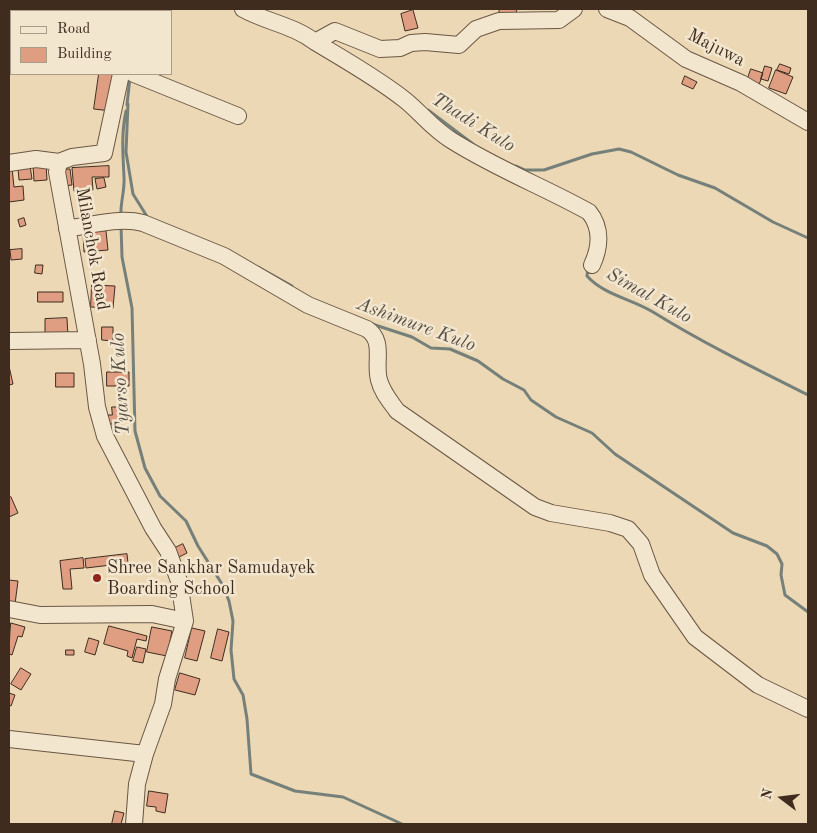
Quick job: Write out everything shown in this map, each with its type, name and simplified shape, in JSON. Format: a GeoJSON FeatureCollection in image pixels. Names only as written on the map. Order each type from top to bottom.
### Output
{"type":"FeatureCollection","features":[{"type":"Feature","properties":{"kind":"street"},"geometry":{"type":"LineString","coordinates":[[115,10],[120,9]]}},
{"type":"Feature","properties":{"kind":"street"},"geometry":{"type":"LineString","coordinates":[[243,9],[253,15],[284,24],[317,41],[405,100],[433,128],[451,140],[498,169],[533,182],[590,212],[595,220],[599,241],[592,265]]}},
{"type":"Feature","properties":{"kind":"street"},"geometry":{"type":"LineString","coordinates":[[317,41],[335,31],[380,49],[400,48],[411,43],[425,42],[459,45],[476,30],[499,21],[559,20],[574,9]]}},
{"type":"Feature","properties":{"kind":"street","name":"Majuwa"},"geometry":{"type":"LineString","coordinates":[[606,9],[630,18],[686,59],[741,83],[808,122]]}},
{"type":"Feature","properties":{"kind":"street"},"geometry":{"type":"LineString","coordinates":[[9,163],[36,159],[59,162],[72,157],[104,153],[121,75]]}},
{"type":"Feature","properties":{"kind":"street"},"geometry":{"type":"LineString","coordinates":[[139,75],[238,116]]}},
{"type":"Feature","properties":{"kind":"street","name":"Milanchok Road"},"geometry":{"type":"LineString","coordinates":[[59,162],[58,172],[88,340],[97,407],[105,436],[153,528],[168,551],[179,581],[185,622]]}},
{"type":"Feature","properties":{"kind":"street"},"geometry":{"type":"LineString","coordinates":[[67,229],[134,221],[224,256],[308,305],[375,335],[379,347],[376,365],[380,382],[397,411],[416,427],[535,507],[551,513],[610,523],[628,529],[641,544],[652,574],[695,636],[758,685],[808,709]]}},
{"type":"Feature","properties":{"kind":"street"},"geometry":{"type":"LineString","coordinates":[[9,341],[88,340]]}},
{"type":"Feature","properties":{"kind":"street"},"geometry":{"type":"LineString","coordinates":[[9,609],[40,615],[152,614],[185,622],[167,679],[163,704],[145,754],[137,784],[134,824]]}},
{"type":"Feature","properties":{"kind":"street"},"geometry":{"type":"LineString","coordinates":[[9,739],[145,754]]}},
{"type":"Feature","properties":{"kind":"building"},"geometry":{"type":"Polygon","coordinates":[[[500,9],[517,9],[515,17],[499,13],[500,9]]]}},
{"type":"Feature","properties":{"kind":"building"},"geometry":{"type":"Polygon","coordinates":[[[413,10],[418,28],[405,31],[401,14],[413,10]]]}},
{"type":"Feature","properties":{"kind":"building"},"geometry":{"type":"Polygon","coordinates":[[[780,64],[791,68],[789,74],[777,70],[780,64]]]}},
{"type":"Feature","properties":{"kind":"building"},"geometry":{"type":"Polygon","coordinates":[[[765,66],[772,68],[768,81],[761,79],[765,66]]]}},
{"type":"Feature","properties":{"kind":"building"},"geometry":{"type":"Polygon","coordinates":[[[751,69],[763,73],[759,85],[747,81],[751,69]]]}},
{"type":"Feature","properties":{"kind":"building"},"geometry":{"type":"Polygon","coordinates":[[[776,70],[793,77],[786,94],[769,88],[776,70]]]}},
{"type":"Feature","properties":{"kind":"building"},"geometry":{"type":"Polygon","coordinates":[[[99,75],[116,75],[111,111],[94,109],[99,75]]]}},
{"type":"Feature","properties":{"kind":"building"},"geometry":{"type":"Polygon","coordinates":[[[685,76],[697,82],[693,89],[682,84],[685,76]]]}},
{"type":"Feature","properties":{"kind":"building"},"geometry":{"type":"Polygon","coordinates":[[[46,164],[47,180],[34,181],[33,165],[46,164]]]}},
{"type":"Feature","properties":{"kind":"building"},"geometry":{"type":"Polygon","coordinates":[[[30,166],[32,179],[19,180],[18,168],[30,166]]]}},
{"type":"Feature","properties":{"kind":"building"},"geometry":{"type":"Polygon","coordinates":[[[109,166],[109,177],[92,177],[93,190],[74,191],[72,168],[109,166]]]}},
{"type":"Feature","properties":{"kind":"building"},"geometry":{"type":"Polygon","coordinates":[[[9,168],[12,168],[14,187],[23,186],[24,200],[9,202],[9,168]]]}},
{"type":"Feature","properties":{"kind":"building"},"geometry":{"type":"Polygon","coordinates":[[[63,169],[70,169],[72,185],[64,186],[63,169]]]}},
{"type":"Feature","properties":{"kind":"building"},"geometry":{"type":"Polygon","coordinates":[[[104,178],[106,187],[97,189],[95,179],[104,178]]]}},
{"type":"Feature","properties":{"kind":"building"},"geometry":{"type":"Polygon","coordinates":[[[24,218],[26,225],[20,227],[18,220],[24,218]]]}},
{"type":"Feature","properties":{"kind":"building"},"geometry":{"type":"Polygon","coordinates":[[[106,231],[108,250],[84,252],[83,233],[106,231]]]}},
{"type":"Feature","properties":{"kind":"building"},"geometry":{"type":"Polygon","coordinates":[[[22,249],[22,259],[11,260],[10,250],[22,249]]]}},
{"type":"Feature","properties":{"kind":"building"},"geometry":{"type":"Polygon","coordinates":[[[36,265],[43,265],[42,274],[35,273],[36,265]]]}},
{"type":"Feature","properties":{"kind":"building"},"geometry":{"type":"Polygon","coordinates":[[[92,285],[115,286],[113,308],[91,307],[92,285]]]}},
{"type":"Feature","properties":{"kind":"building"},"geometry":{"type":"Polygon","coordinates":[[[38,292],[63,292],[63,302],[38,302],[38,292]]]}},
{"type":"Feature","properties":{"kind":"building"},"geometry":{"type":"Polygon","coordinates":[[[67,318],[68,337],[45,338],[45,319],[67,318]]]}},
{"type":"Feature","properties":{"kind":"building"},"geometry":{"type":"Polygon","coordinates":[[[102,327],[113,327],[113,341],[102,340],[102,327]]]}},
{"type":"Feature","properties":{"kind":"building"},"geometry":{"type":"Polygon","coordinates":[[[9,366],[13,384],[9,385],[9,366]]]}},
{"type":"Feature","properties":{"kind":"building"},"geometry":{"type":"Polygon","coordinates":[[[107,372],[129,372],[129,386],[107,386],[107,372]]]}},
{"type":"Feature","properties":{"kind":"building"},"geometry":{"type":"Polygon","coordinates":[[[56,373],[74,373],[74,387],[56,387],[56,373]]]}},
{"type":"Feature","properties":{"kind":"building"},"geometry":{"type":"Polygon","coordinates":[[[112,407],[122,407],[122,424],[108,424],[108,415],[112,415],[112,407]]]}},
{"type":"Feature","properties":{"kind":"building"},"geometry":{"type":"Polygon","coordinates":[[[11,497],[18,513],[9,517],[9,498],[11,497]]]}},
{"type":"Feature","properties":{"kind":"building"},"geometry":{"type":"Polygon","coordinates":[[[183,544],[187,553],[179,557],[175,548],[183,544]]]}},
{"type":"Feature","properties":{"kind":"building"},"geometry":{"type":"Polygon","coordinates":[[[127,554],[128,563],[86,568],[85,559],[127,554]]]}},
{"type":"Feature","properties":{"kind":"building"},"geometry":{"type":"Polygon","coordinates":[[[83,558],[84,568],[70,569],[72,589],[63,589],[60,561],[83,558]]]}},
{"type":"Feature","properties":{"kind":"building"},"geometry":{"type":"Polygon","coordinates":[[[9,580],[18,581],[15,604],[9,603],[9,580]]]}},
{"type":"Feature","properties":{"kind":"building"},"geometry":{"type":"Polygon","coordinates":[[[11,623],[25,627],[22,637],[18,636],[12,655],[9,654],[11,623]]]}},
{"type":"Feature","properties":{"kind":"building"},"geometry":{"type":"Polygon","coordinates":[[[109,626],[147,636],[146,641],[137,639],[132,658],[127,656],[128,651],[104,644],[109,626]]]}},
{"type":"Feature","properties":{"kind":"building"},"geometry":{"type":"Polygon","coordinates":[[[152,627],[172,631],[167,656],[147,652],[152,627]]]}},
{"type":"Feature","properties":{"kind":"building"},"geometry":{"type":"Polygon","coordinates":[[[192,628],[205,631],[197,661],[185,658],[192,628]]]}},
{"type":"Feature","properties":{"kind":"building"},"geometry":{"type":"Polygon","coordinates":[[[218,629],[229,632],[222,661],[211,658],[218,629]]]}},
{"type":"Feature","properties":{"kind":"building"},"geometry":{"type":"Polygon","coordinates":[[[89,638],[99,641],[95,655],[85,652],[89,638]]]}},
{"type":"Feature","properties":{"kind":"building"},"geometry":{"type":"Polygon","coordinates":[[[137,647],[146,649],[143,663],[133,661],[137,647]]]}},
{"type":"Feature","properties":{"kind":"building"},"geometry":{"type":"Polygon","coordinates":[[[66,650],[74,650],[74,655],[66,655],[66,650]]]}},
{"type":"Feature","properties":{"kind":"building"},"geometry":{"type":"Polygon","coordinates":[[[21,668],[31,674],[21,690],[11,684],[21,668]]]}},
{"type":"Feature","properties":{"kind":"building"},"geometry":{"type":"Polygon","coordinates":[[[180,673],[200,679],[195,695],[175,690],[180,673]]]}},
{"type":"Feature","properties":{"kind":"building"},"geometry":{"type":"Polygon","coordinates":[[[9,693],[15,695],[11,706],[9,705],[9,693]]]}},
{"type":"Feature","properties":{"kind":"building"},"geometry":{"type":"Polygon","coordinates":[[[149,791],[168,794],[165,813],[156,811],[156,807],[147,806],[149,791]]]}},
{"type":"Feature","properties":{"kind":"building"},"geometry":{"type":"Polygon","coordinates":[[[115,811],[124,813],[121,824],[112,824],[115,811]]]}},
{"type":"Feature","properties":{"kind":"waterway","name":"Tyarso Kulo"},"geometry":{"type":"LineString","coordinates":[[127,105],[130,77]]}},
{"type":"Feature","properties":{"kind":"waterway","name":"Tyarso Kulo"},"geometry":{"type":"LineString","coordinates":[[128,104],[126,152],[133,194],[148,218]]}},
{"type":"Feature","properties":{"kind":"waterway","name":"Thadi Kulo"},"geometry":{"type":"LineString","coordinates":[[428,110],[473,144]]}},
{"type":"Feature","properties":{"kind":"waterway","name":"Tyarso Kulo"},"geometry":{"type":"LineString","coordinates":[[121,216],[124,182],[123,136],[126,111]]}},
{"type":"Feature","properties":{"kind":"waterway","name":"Thadi Kulo"},"geometry":{"type":"LineString","coordinates":[[516,166],[525,170],[544,170],[592,154],[619,149],[631,152],[678,175],[715,188],[773,222],[808,238]]}},
{"type":"Feature","properties":{"kind":"waterway","name":"Tyarso Kulo"},"geometry":{"type":"LineString","coordinates":[[121,225],[122,257],[132,308],[135,431],[145,468],[160,496],[186,521],[198,546],[222,584],[229,601],[233,621],[231,650],[234,679],[243,695],[247,719],[251,774],[295,791],[343,797],[402,824]]}},
{"type":"Feature","properties":{"kind":"waterway","name":"Ashimure Kulo"},"geometry":{"type":"LineString","coordinates":[[258,267],[292,286]]}},
{"type":"Feature","properties":{"kind":"waterway","name":"Simal Kulo"},"geometry":{"type":"LineString","coordinates":[[588,268],[587,276],[602,288],[645,308],[710,345],[808,395]]}},
{"type":"Feature","properties":{"kind":"waterway","name":"Ashimure Kulo"},"geometry":{"type":"LineString","coordinates":[[372,324],[412,337],[431,348],[450,349],[478,361],[503,379],[524,390],[531,400],[556,417],[592,433],[615,454],[733,533],[767,546],[777,554],[782,564],[781,575],[785,595],[808,612]]}},
{"type":"Feature","properties":{"kind":"place","name":"Shree Sankhar Samudayek Boarding School"},"geometry":{"type":"Point","coordinates":[97,578]}}]}
